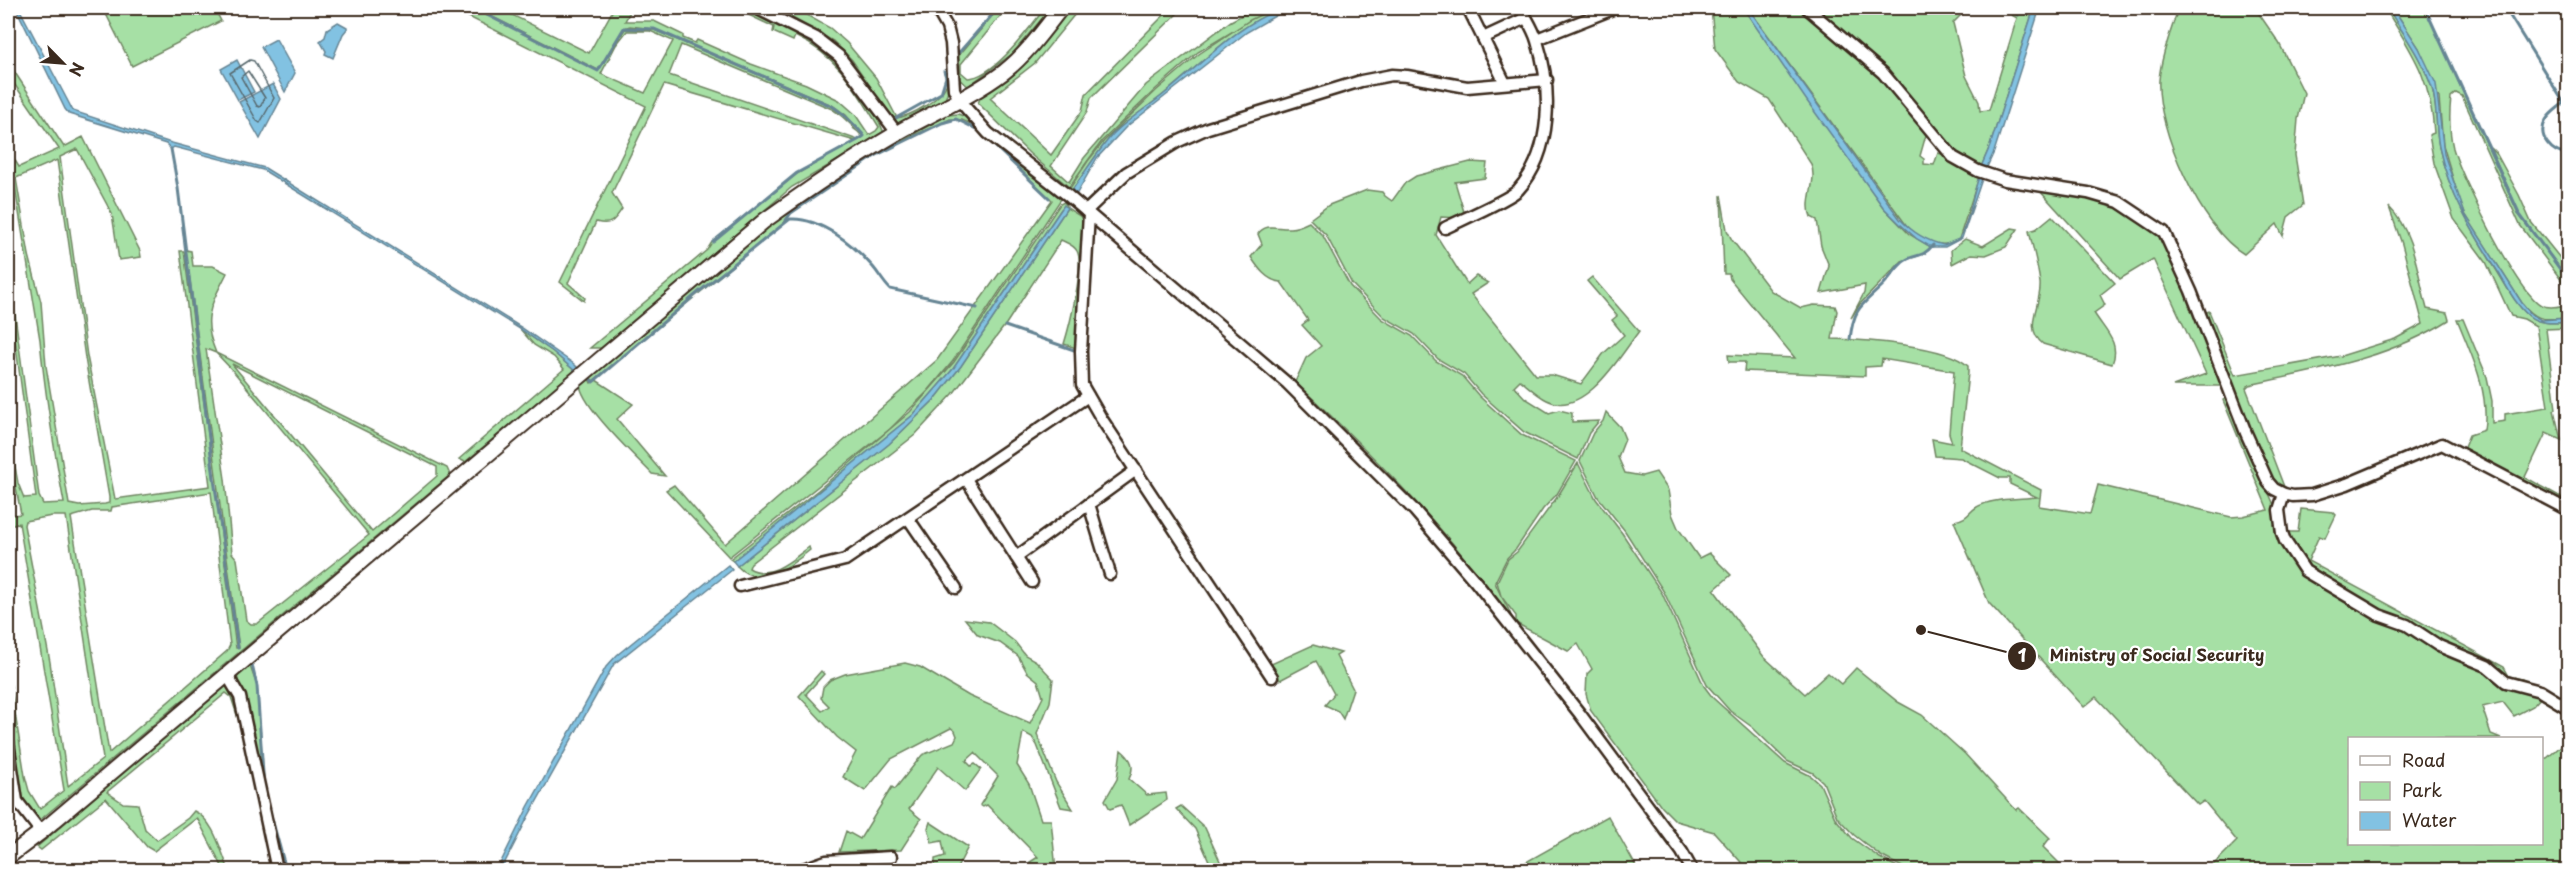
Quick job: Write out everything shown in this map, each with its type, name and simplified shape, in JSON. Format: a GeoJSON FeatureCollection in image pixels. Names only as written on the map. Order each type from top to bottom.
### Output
{"type":"FeatureCollection","features":[{"type":"Feature","properties":{"kind":"main road"},"geometry":{"type":"LineString","coordinates":[[8,857],[41,832],[764,221],[810,187],[897,133],[960,100],[990,81],[1017,61],[1061,8]]}},
{"type":"Feature","properties":{"kind":"street"},"geometry":{"type":"LineString","coordinates":[[756,8],[816,38],[832,50],[854,74],[897,133]]}},
{"type":"Feature","properties":{"kind":"street"},"geometry":{"type":"LineString","coordinates":[[936,8],[947,27],[951,43],[954,89],[960,100],[988,134],[1088,213],[1287,383],[1435,533],[1599,738],[1682,852],[1692,870]]}},
{"type":"Feature","properties":{"kind":"street"},"geometry":{"type":"LineString","coordinates":[[1537,39],[1615,8]]}},
{"type":"Feature","properties":{"kind":"street"},"geometry":{"type":"LineString","coordinates":[[1807,8],[1883,73],[1953,157],[1978,171],[2011,182],[2088,193],[2119,202],[2164,232],[2191,291],[2227,386],[2268,482],[2284,494],[2303,496],[2348,484],[2442,444],[2568,510]]}},
{"type":"Feature","properties":{"kind":"street"},"geometry":{"type":"LineString","coordinates":[[1470,12],[1506,83]]}},
{"type":"Feature","properties":{"kind":"street"},"geometry":{"type":"LineString","coordinates":[[1445,228],[1517,191],[1533,166],[1543,138],[1547,108],[1546,80],[1537,39],[1524,13],[1483,38]]}},
{"type":"Feature","properties":{"kind":"street"},"geometry":{"type":"LineString","coordinates":[[1272,677],[1082,385],[1081,351],[1088,213],[1126,173],[1177,142],[1240,117],[1360,81],[1392,75],[1467,87],[1546,80]]}},
{"type":"Feature","properties":{"kind":"street"},"geometry":{"type":"LineString","coordinates":[[740,586],[845,560],[1088,396]]}},
{"type":"Feature","properties":{"kind":"street"},"geometry":{"type":"LineString","coordinates":[[1016,557],[1136,470]]}},
{"type":"Feature","properties":{"kind":"street"},"geometry":{"type":"LineString","coordinates":[[966,479],[1032,582]]}},
{"type":"Feature","properties":{"kind":"street"},"geometry":{"type":"LineString","coordinates":[[2284,494],[2279,510],[2284,541],[2305,572],[2379,615],[2407,625],[2439,646],[2487,666],[2506,682],[2540,691],[2568,708]]}},
{"type":"Feature","properties":{"kind":"street"},"geometry":{"type":"LineString","coordinates":[[1089,504],[1110,574]]}},
{"type":"Feature","properties":{"kind":"street"},"geometry":{"type":"LineString","coordinates":[[908,518],[956,588]]}},
{"type":"Feature","properties":{"kind":"street"},"geometry":{"type":"LineString","coordinates":[[227,675],[240,697],[277,870]]}},
{"type":"Feature","properties":{"kind":"street"},"geometry":{"type":"LineString","coordinates":[[8,742],[17,801]]}},
{"type":"Feature","properties":{"kind":"street"},"geometry":{"type":"LineString","coordinates":[[8,785],[17,801],[41,832]]}},
{"type":"Feature","properties":{"kind":"street"},"geometry":{"type":"LineString","coordinates":[[800,870],[826,861],[891,857]]}},
{"type":"Feature","properties":{"kind":"green space"},"geometry":{"type":"Polygon","coordinates":[[[103,8],[214,8],[221,21],[132,66],[103,8]]]}},
{"type":"Feature","properties":{"kind":"green space"},"geometry":{"type":"Polygon","coordinates":[[[451,8],[472,8],[598,71],[625,29],[654,30],[831,106],[845,116],[851,125],[832,109],[681,45],[669,75],[858,140],[863,137],[858,132],[864,136],[846,115],[832,105],[654,29],[630,26],[624,28],[598,70],[475,8],[498,8],[589,53],[614,8],[632,8],[625,21],[654,21],[695,43],[697,40],[751,64],[806,84],[839,100],[855,114],[869,135],[876,131],[879,127],[853,86],[834,63],[810,44],[795,36],[793,41],[773,32],[774,27],[734,8],[745,8],[810,40],[838,61],[876,114],[884,133],[792,187],[601,348],[590,348],[707,250],[712,242],[797,174],[855,141],[664,85],[612,193],[622,209],[612,222],[596,222],[568,283],[585,298],[584,301],[560,282],[646,106],[451,8]],[[627,31],[616,45],[601,74],[645,93],[673,41],[650,31],[627,31]]]}},
{"type":"Feature","properties":{"kind":"green space"},"geometry":{"type":"Polygon","coordinates":[[[775,8],[794,8],[830,28],[847,43],[876,78],[895,118],[926,106],[940,94],[947,81],[946,67],[949,58],[950,84],[945,100],[898,127],[852,60],[833,41],[775,8]]]}},
{"type":"Feature","properties":{"kind":"green space"},"geometry":{"type":"Polygon","coordinates":[[[999,8],[1007,8],[961,64],[961,72],[968,78],[989,69],[1000,60],[1045,8],[1051,8],[1012,54],[968,86],[959,79],[956,59],[999,8]]]}},
{"type":"Feature","properties":{"kind":"green space"},"geometry":{"type":"Polygon","coordinates":[[[1068,8],[1080,8],[1035,63],[990,98],[1051,155],[1082,111],[1086,94],[1171,8],[1183,8],[1091,98],[1087,112],[1051,166],[1069,182],[1084,158],[1146,85],[1231,21],[1255,8],[1272,8],[1198,52],[1156,89],[1102,141],[1069,187],[1030,154],[978,103],[982,94],[1033,52],[1068,8]]]}},
{"type":"Feature","properties":{"kind":"green space"},"geometry":{"type":"Polygon","coordinates":[[[1274,8],[1283,8],[1266,15],[1235,34],[1164,94],[1131,118],[1113,134],[1072,190],[1070,188],[1104,141],[1157,90],[1199,54],[1250,20],[1274,8]]]}},
{"type":"Feature","properties":{"kind":"green space"},"geometry":{"type":"Polygon","coordinates":[[[1711,8],[1743,8],[1883,207],[1909,234],[1931,247],[1924,254],[1902,261],[1860,304],[1851,318],[1864,293],[1865,285],[1821,293],[1829,266],[1821,246],[1817,220],[1811,217],[1809,211],[1813,177],[1811,164],[1769,99],[1739,82],[1715,49],[1711,8]]]}},
{"type":"Feature","properties":{"kind":"green space"},"geometry":{"type":"Polygon","coordinates":[[[1748,8],[1799,8],[1873,71],[1912,114],[1926,135],[1920,156],[1924,159],[1924,164],[1934,165],[1938,153],[1945,155],[1961,168],[1980,174],[1959,239],[1938,244],[1918,236],[1907,226],[1748,8]]]}},
{"type":"Feature","properties":{"kind":"green space"},"geometry":{"type":"Polygon","coordinates":[[[1813,8],[1968,8],[1953,23],[1966,76],[1979,102],[1980,111],[1989,110],[2017,18],[2010,14],[2008,8],[2018,16],[2010,8],[2034,8],[1990,146],[1981,167],[1952,149],[1884,68],[1813,8]]]}},
{"type":"Feature","properties":{"kind":"green space"},"geometry":{"type":"Polygon","coordinates":[[[2176,8],[2255,8],[2279,43],[2304,93],[2298,119],[2295,155],[2303,205],[2288,217],[2283,236],[2277,224],[2244,254],[2228,242],[2197,201],[2184,176],[2165,124],[2159,80],[2164,54],[2177,12],[2176,8]]]}},
{"type":"Feature","properties":{"kind":"green space"},"geometry":{"type":"Polygon","coordinates":[[[2385,8],[2388,8],[2418,56],[2428,77],[2434,95],[2438,140],[2443,164],[2462,211],[2479,241],[2512,295],[2529,316],[2543,322],[2568,322],[2568,328],[2546,329],[2556,409],[2554,410],[2561,440],[2546,433],[2525,477],[2568,501],[2568,507],[2463,450],[2469,435],[2484,430],[2485,415],[2478,373],[2457,319],[2463,319],[2487,377],[2492,401],[2492,423],[2505,421],[2505,414],[2548,407],[2536,326],[2524,319],[2511,316],[2486,262],[2454,219],[2434,163],[2429,135],[2434,133],[2429,96],[2412,53],[2385,8]]]}},
{"type":"Feature","properties":{"kind":"green space"},"geometry":{"type":"Polygon","coordinates":[[[2393,8],[2425,8],[2519,215],[2563,273],[2568,282],[2568,289],[2520,225],[2462,96],[2456,93],[2451,97],[2451,135],[2453,148],[2467,183],[2518,279],[2541,305],[2555,307],[2568,304],[2568,318],[2538,317],[2522,303],[2465,214],[2443,145],[2439,98],[2419,48],[2393,8]]]}},
{"type":"Feature","properties":{"kind":"green space"},"geometry":{"type":"Polygon","coordinates":[[[8,62],[64,147],[83,137],[140,251],[141,257],[119,260],[112,214],[77,149],[60,157],[87,356],[115,499],[210,486],[180,251],[184,251],[236,648],[239,648],[186,250],[191,251],[193,266],[213,266],[227,273],[210,312],[209,330],[216,353],[447,468],[450,475],[40,820],[30,812],[22,796],[17,775],[10,727],[8,669],[29,791],[40,809],[64,790],[19,523],[8,525],[8,516],[21,514],[8,447],[8,429],[18,483],[24,498],[36,497],[8,287],[8,262],[39,496],[43,504],[64,503],[15,188],[12,181],[8,182],[8,172],[13,169],[8,161],[8,149],[19,167],[59,149],[8,75],[8,62]],[[57,160],[16,178],[29,255],[41,302],[46,366],[69,504],[79,506],[109,503],[85,358],[57,160]],[[206,349],[225,479],[232,553],[237,559],[246,620],[251,624],[257,624],[369,535],[216,353],[206,349]],[[232,364],[372,532],[437,476],[437,467],[232,364]],[[211,492],[112,507],[111,511],[92,511],[71,517],[109,753],[227,651],[230,645],[211,492]],[[66,516],[25,521],[50,662],[68,786],[103,759],[66,516]]]}},
{"type":"Feature","properties":{"kind":"green space"},"geometry":{"type":"Polygon","coordinates":[[[958,114],[968,118],[1061,199],[953,361],[928,391],[890,429],[729,557],[666,490],[674,485],[725,544],[937,360],[1052,200],[973,125],[962,120],[950,119],[887,148],[948,115],[958,114]]]}},
{"type":"Feature","properties":{"kind":"green space"},"geometry":{"type":"Polygon","coordinates":[[[2490,147],[2496,153],[2519,195],[2531,222],[2568,268],[2568,279],[2520,215],[2490,147]]]}},
{"type":"Feature","properties":{"kind":"green space"},"geometry":{"type":"Polygon","coordinates":[[[870,158],[791,213],[784,223],[593,381],[589,377],[786,212],[870,158]]]}},
{"type":"Feature","properties":{"kind":"green space"},"geometry":{"type":"Polygon","coordinates":[[[1470,162],[1487,163],[1485,178],[1455,182],[1464,212],[1460,218],[1441,217],[1436,235],[1467,284],[1476,276],[1488,283],[1471,294],[1536,375],[1552,375],[1581,384],[1604,353],[1624,335],[1612,320],[1617,316],[1587,281],[1592,277],[1639,331],[1600,382],[1588,393],[1574,401],[1561,403],[1547,400],[1520,380],[1514,386],[1525,398],[1549,413],[1559,410],[1572,413],[1572,422],[1599,421],[1589,433],[1578,459],[1524,432],[1481,394],[1464,374],[1438,359],[1414,334],[1384,317],[1352,284],[1326,235],[1310,219],[1329,205],[1367,190],[1382,192],[1392,201],[1405,183],[1416,176],[1470,162]]]}},
{"type":"Feature","properties":{"kind":"green space"},"geometry":{"type":"Polygon","coordinates":[[[2039,190],[2112,202],[2157,231],[2199,319],[2222,386],[2173,386],[2206,374],[2153,259],[2120,279],[2039,190]]]}},
{"type":"Feature","properties":{"kind":"green space"},"geometry":{"type":"Polygon","coordinates":[[[1721,195],[1727,230],[1732,240],[1771,291],[1801,308],[1814,305],[1835,306],[1837,311],[1832,339],[1884,342],[1924,348],[1957,359],[1968,366],[1960,448],[2041,490],[2039,506],[2090,514],[2098,485],[2231,517],[2268,510],[2223,400],[2227,398],[2304,573],[2543,695],[2533,706],[2514,716],[2503,702],[2482,707],[2491,734],[2498,737],[2348,737],[2348,845],[2543,845],[2543,758],[2547,758],[2568,740],[2568,870],[2208,870],[2237,841],[2204,801],[2198,805],[2096,697],[2084,707],[1989,603],[1954,521],[1988,503],[2037,497],[2010,484],[2010,478],[2000,478],[1961,458],[1935,456],[1932,439],[1952,443],[1949,433],[1954,371],[1882,359],[1881,366],[1865,367],[1865,376],[1744,371],[1745,362],[1729,362],[1728,355],[1795,358],[1730,279],[1729,274],[1724,274],[1721,195]]]}},
{"type":"Feature","properties":{"kind":"green space"},"geometry":{"type":"Polygon","coordinates":[[[1064,202],[1067,206],[1061,209],[953,369],[913,415],[733,561],[730,559],[818,490],[910,412],[954,362],[1060,204],[1064,202]]]}},
{"type":"Feature","properties":{"kind":"green space"},"geometry":{"type":"Polygon","coordinates":[[[2389,207],[2410,241],[2427,309],[2447,313],[2449,320],[2426,333],[2377,354],[2352,362],[2249,385],[2246,388],[2286,492],[2276,486],[2251,434],[2205,313],[2209,311],[2235,375],[2341,356],[2395,339],[2423,324],[2402,244],[2389,207]]]}},
{"type":"Feature","properties":{"kind":"green space"},"geometry":{"type":"Polygon","coordinates":[[[1067,208],[1080,216],[1083,222],[1079,346],[1076,348],[1064,344],[1075,297],[1079,258],[1074,247],[1061,240],[1006,324],[953,394],[915,435],[751,563],[749,568],[765,572],[773,570],[789,562],[809,547],[810,550],[794,563],[765,576],[746,573],[737,566],[889,444],[936,398],[961,366],[1067,208]]]}},
{"type":"Feature","properties":{"kind":"green space"},"geometry":{"type":"Polygon","coordinates":[[[2052,216],[2115,283],[2100,295],[2105,305],[2094,313],[2113,343],[2115,350],[2112,364],[2043,344],[2034,330],[2034,315],[2040,283],[2029,231],[2036,229],[2052,216]]]}},
{"type":"Feature","properties":{"kind":"green space"},"geometry":{"type":"Polygon","coordinates":[[[1309,222],[1323,236],[1350,286],[1382,319],[1412,336],[1436,361],[1462,376],[1479,396],[1522,435],[1576,461],[1557,494],[1507,558],[1495,582],[1512,620],[1453,544],[1415,501],[1295,382],[1306,358],[1321,346],[1302,325],[1308,320],[1281,282],[1267,277],[1251,257],[1262,244],[1258,234],[1261,230],[1272,227],[1293,228],[1309,222]]]}},
{"type":"Feature","properties":{"kind":"green space"},"geometry":{"type":"Polygon","coordinates":[[[2012,228],[2018,229],[2006,247],[1986,255],[1971,254],[1952,264],[1951,250],[1965,239],[1983,246],[2012,228]]]}},
{"type":"Feature","properties":{"kind":"green space"},"geometry":{"type":"Polygon","coordinates":[[[520,329],[575,371],[465,462],[459,459],[564,369],[554,357],[534,345],[520,329]]]}},
{"type":"Feature","properties":{"kind":"green space"},"geometry":{"type":"Polygon","coordinates":[[[588,377],[591,383],[596,380],[633,404],[617,419],[665,476],[652,474],[598,417],[582,392],[580,383],[588,377]]]}},
{"type":"Feature","properties":{"kind":"green space"},"geometry":{"type":"Polygon","coordinates":[[[1606,412],[1620,427],[1625,439],[1618,457],[1625,473],[1642,476],[1656,472],[1668,490],[1672,514],[1678,528],[1699,558],[1709,553],[1731,575],[1714,590],[1764,657],[1805,694],[1828,673],[1841,684],[1856,668],[1898,702],[1922,715],[1965,754],[2016,810],[2019,808],[2050,838],[2043,847],[2066,870],[1908,870],[1881,856],[1854,835],[1837,817],[1823,782],[1813,773],[1787,761],[1752,727],[1730,711],[1707,685],[1664,592],[1625,531],[1598,497],[1580,461],[1606,412]]]}},
{"type":"Feature","properties":{"kind":"green space"},"geometry":{"type":"Polygon","coordinates":[[[1578,463],[1596,499],[1662,593],[1704,686],[1713,698],[1785,763],[1811,776],[1820,784],[1835,818],[1852,838],[1880,858],[1903,870],[1748,870],[1714,832],[1676,821],[1662,807],[1591,711],[1586,694],[1587,674],[1592,669],[1578,644],[1568,651],[1516,623],[1516,616],[1501,596],[1497,582],[1508,559],[1517,552],[1558,496],[1578,463]]]}},
{"type":"Feature","properties":{"kind":"green space"},"geometry":{"type":"Polygon","coordinates":[[[2301,509],[2333,512],[2336,515],[2325,538],[2319,536],[2308,561],[2504,667],[2509,676],[2522,679],[2552,693],[2516,685],[2305,571],[2285,532],[2298,532],[2301,509]]]}},
{"type":"Feature","properties":{"kind":"green space"},"geometry":{"type":"Polygon","coordinates":[[[965,619],[989,622],[1015,642],[1025,655],[1036,661],[1053,679],[1050,702],[1037,734],[1056,782],[1073,809],[1061,807],[1037,745],[1032,737],[1023,732],[1017,765],[1029,784],[1041,820],[1051,820],[1056,870],[1034,870],[1030,862],[1038,857],[987,805],[983,807],[980,805],[998,776],[975,753],[966,761],[971,766],[975,764],[981,769],[965,791],[938,767],[909,809],[921,819],[901,850],[839,852],[846,831],[860,839],[892,787],[895,789],[922,755],[954,742],[957,736],[951,728],[891,759],[865,791],[843,777],[856,752],[837,737],[799,696],[821,671],[824,674],[806,694],[822,711],[829,706],[821,698],[823,687],[830,680],[845,674],[905,663],[920,667],[969,696],[1030,723],[1043,697],[1038,681],[1027,672],[1018,656],[1000,643],[978,635],[965,619]]]}},
{"type":"Feature","properties":{"kind":"green space"},"geometry":{"type":"Polygon","coordinates":[[[1313,645],[1341,653],[1336,656],[1353,689],[1343,719],[1338,711],[1325,705],[1334,694],[1316,661],[1280,680],[1269,665],[1313,645]]]}},
{"type":"Feature","properties":{"kind":"green space"},"geometry":{"type":"Polygon","coordinates":[[[249,663],[257,686],[265,795],[285,870],[278,870],[237,675],[249,663]]]}},
{"type":"Feature","properties":{"kind":"green space"},"geometry":{"type":"Polygon","coordinates":[[[226,684],[234,700],[240,724],[231,697],[226,693],[107,792],[123,803],[138,804],[145,829],[157,840],[188,818],[194,811],[201,815],[212,829],[229,870],[224,870],[197,818],[154,851],[147,847],[106,798],[41,850],[37,847],[226,684]]]}},
{"type":"Feature","properties":{"kind":"green space"},"geometry":{"type":"Polygon","coordinates":[[[1121,750],[1128,756],[1131,763],[1132,770],[1129,779],[1147,795],[1166,793],[1167,800],[1129,825],[1121,805],[1110,809],[1105,800],[1117,779],[1121,750]]]}},
{"type":"Feature","properties":{"kind":"green space"},"geometry":{"type":"Polygon","coordinates":[[[1181,806],[1205,828],[1224,870],[1213,870],[1195,829],[1176,809],[1181,806]]]}},
{"type":"Feature","properties":{"kind":"green space"},"geometry":{"type":"Polygon","coordinates":[[[1608,816],[1638,870],[1519,870],[1517,867],[1608,816]]]}},
{"type":"Feature","properties":{"kind":"green space"},"geometry":{"type":"Polygon","coordinates":[[[930,822],[968,847],[956,870],[935,870],[935,859],[945,856],[942,841],[932,843],[928,828],[930,822]]]}},
{"type":"Feature","properties":{"kind":"water"},"geometry":{"type":"Polygon","coordinates":[[[16,8],[19,8],[73,111],[168,142],[265,168],[522,328],[574,364],[577,367],[575,371],[520,329],[263,170],[174,147],[171,149],[166,144],[69,114],[16,8]]]}},
{"type":"Feature","properties":{"kind":"water"},"geometry":{"type":"Polygon","coordinates":[[[1283,8],[1296,8],[1282,12],[1247,32],[1126,127],[1097,158],[1076,195],[1072,190],[1113,134],[1235,34],[1266,15],[1283,8]]]}},
{"type":"Feature","properties":{"kind":"water"},"geometry":{"type":"Polygon","coordinates":[[[1743,8],[1748,8],[1900,219],[1915,232],[1926,239],[1944,245],[1959,239],[1966,224],[1980,174],[1983,176],[1962,238],[1945,247],[1931,247],[1917,239],[1883,207],[1743,8]]]}},
{"type":"Feature","properties":{"kind":"water"},"geometry":{"type":"Polygon","coordinates":[[[2034,8],[2040,8],[1994,152],[1986,169],[1981,167],[1990,146],[2034,8]]]}},
{"type":"Feature","properties":{"kind":"water"},"geometry":{"type":"Polygon","coordinates":[[[2388,8],[2393,8],[2419,48],[2436,84],[2444,154],[2465,214],[2531,314],[2541,320],[2568,318],[2568,322],[2543,322],[2533,319],[2524,312],[2472,229],[2456,198],[2443,165],[2434,95],[2428,77],[2418,56],[2388,8]]]}},
{"type":"Feature","properties":{"kind":"water"},"geometry":{"type":"Polygon","coordinates":[[[338,22],[347,29],[333,58],[325,54],[326,51],[320,41],[325,37],[327,29],[338,22]]]}},
{"type":"Feature","properties":{"kind":"water"},"geometry":{"type":"Polygon","coordinates":[[[276,39],[295,73],[285,92],[261,47],[276,39]]]}},
{"type":"Feature","properties":{"kind":"water"},"geometry":{"type":"Polygon","coordinates":[[[237,60],[254,92],[238,100],[221,69],[237,60]]]}},
{"type":"Feature","properties":{"kind":"water"},"geometry":{"type":"Polygon","coordinates":[[[273,84],[281,99],[260,139],[239,102],[273,84]]]}},
{"type":"Feature","properties":{"kind":"water"},"geometry":{"type":"Polygon","coordinates":[[[1064,205],[1067,208],[961,366],[936,398],[889,444],[737,566],[733,561],[913,415],[953,369],[1064,205]]]}},
{"type":"Feature","properties":{"kind":"water"},"geometry":{"type":"Polygon","coordinates":[[[728,565],[732,570],[614,664],[528,817],[501,870],[497,870],[528,807],[606,667],[617,655],[728,565]]]}},
{"type":"Feature","properties":{"kind":"waterway"},"geometry":{"type":"LineString","coordinates":[[473,8],[598,71],[624,28],[654,29],[832,106],[864,136],[797,173],[713,242]]}},
{"type":"Feature","properties":{"kind":"waterway"},"geometry":{"type":"LineString","coordinates":[[956,56],[998,8]]}},
{"type":"Feature","properties":{"kind":"waterway"},"geometry":{"type":"LineString","coordinates":[[2009,8],[2018,15]]}},
{"type":"Feature","properties":{"kind":"waterway"},"geometry":{"type":"LineString","coordinates":[[2425,8],[2520,215],[2568,280]]}},
{"type":"Feature","properties":{"kind":"waterway"},"geometry":{"type":"LineString","coordinates":[[2505,8],[2564,103],[2548,117],[2543,126],[2543,132],[2551,148],[2568,155]]}},
{"type":"Feature","properties":{"kind":"waterway"},"geometry":{"type":"LineString","coordinates":[[896,118],[941,93],[946,77],[944,71]]}},
{"type":"Feature","properties":{"kind":"waterway"},"geometry":{"type":"LineString","coordinates":[[786,220],[791,213],[875,156],[942,123],[956,119],[978,130],[1049,198]]}},
{"type":"Feature","properties":{"kind":"waterway"},"geometry":{"type":"LineString","coordinates":[[171,149],[238,648]]}},
{"type":"Feature","properties":{"kind":"waterway"},"geometry":{"type":"LineString","coordinates":[[589,377],[593,382],[700,291],[790,219],[813,223],[836,234],[873,267],[890,289],[977,308]]}},
{"type":"Feature","properties":{"kind":"waterway"},"geometry":{"type":"LineString","coordinates":[[1850,339],[1854,320],[1864,303],[1902,263],[1921,255],[1933,245]]}},
{"type":"Feature","properties":{"kind":"waterway"},"geometry":{"type":"LineString","coordinates":[[1005,326],[1077,351]]}},
{"type":"Feature","properties":{"kind":"waterway"},"geometry":{"type":"LineString","coordinates":[[252,665],[257,686],[264,788]]}},
{"type":"Feature","properties":{"kind":"waterway"},"geometry":{"type":"LineString","coordinates":[[266,797],[286,870]]}},
{"type":"Feature","properties":{"kind":"place","name":"Ministry of Social Security"},"geometry":{"type":"Point","coordinates":[1921,630]}}]}
